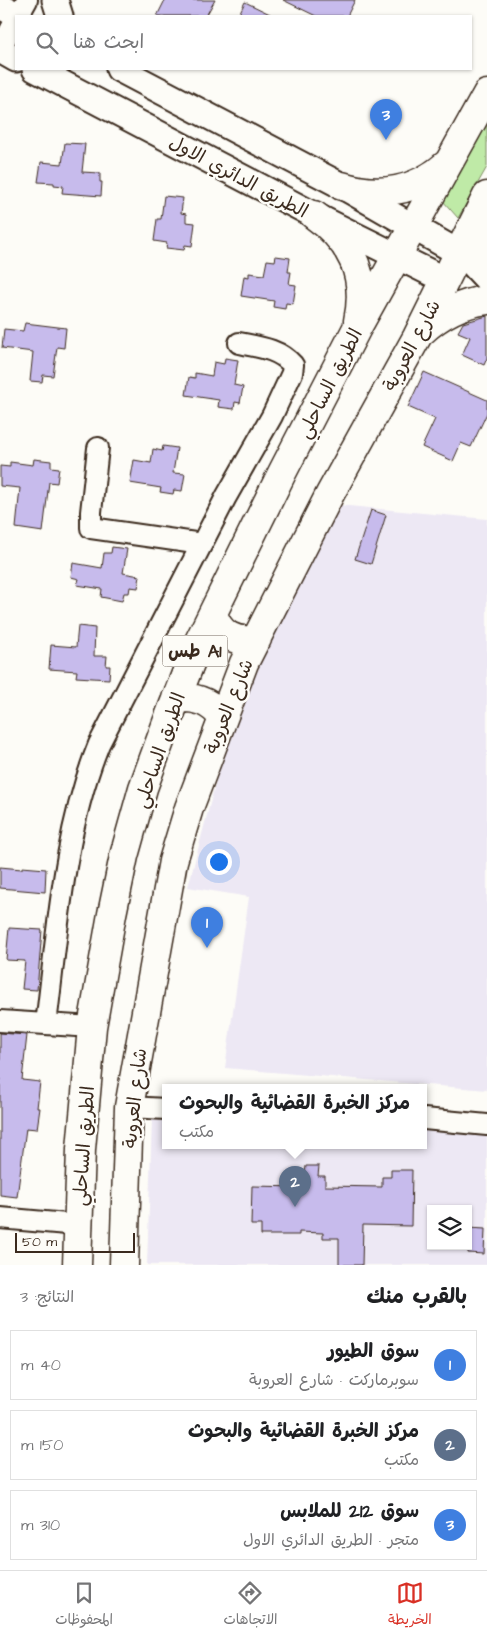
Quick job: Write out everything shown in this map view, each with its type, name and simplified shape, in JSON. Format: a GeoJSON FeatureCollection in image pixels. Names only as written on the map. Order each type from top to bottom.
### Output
{"type":"FeatureCollection","features":[{"type":"Feature","properties":{"kind":"highway","name":"الطريق الساحلي"},"geometry":{"type":"LineString","coordinates":[[77,1265],[81,1149],[92,1027],[124,856],[143,788],[198,643],[282,472],[357,328],[487,94]]}},
{"type":"Feature","properties":{"kind":"highway"},"geometry":{"type":"LineString","coordinates":[[342,186],[370,193],[399,190],[426,180],[450,162]]}},
{"type":"Feature","properties":{"kind":"highway"},"geometry":{"type":"LineString","coordinates":[[485,199],[481,222],[483,242],[487,254]]}},
{"type":"Feature","properties":{"kind":"highway","name":"شارع العروبة"},"geometry":{"type":"LineString","coordinates":[[124,1265],[129,1107],[174,861],[189,808],[244,663],[330,494],[417,337],[485,199]]}},
{"type":"Feature","properties":{"kind":"highway"},"geometry":{"type":"LineString","coordinates":[[314,215],[342,239],[355,264],[361,291],[361,309],[357,328]]}},
{"type":"Feature","properties":{"kind":"highway"},"geometry":{"type":"LineString","coordinates":[[417,337],[443,314],[459,307],[486,288]]}},
{"type":"Feature","properties":{"kind":"highway"},"geometry":{"type":"LineString","coordinates":[[213,613],[219,627],[230,637],[243,641],[257,639]]}},
{"type":"Feature","properties":{"kind":"highway"},"geometry":{"type":"LineString","coordinates":[[176,698],[186,697],[205,701],[223,718]]}},
{"type":"Feature","properties":{"kind":"main road"},"geometry":{"type":"LineString","coordinates":[[55,0],[60,15]]}},
{"type":"Feature","properties":{"kind":"main road"},"geometry":{"type":"LineString","coordinates":[[0,6],[15,15]]}},
{"type":"Feature","properties":{"kind":"main road"},"geometry":{"type":"LineString","coordinates":[[0,50],[15,58]]}},
{"type":"Feature","properties":{"kind":"main road","name":"الطريق الدائري الاول"},"geometry":{"type":"LineString","coordinates":[[38,70],[314,215],[445,280]]}},
{"type":"Feature","properties":{"kind":"main road","name":"الطريق الدائري الاول"},"geometry":{"type":"LineString","coordinates":[[121,70],[342,186],[459,253]]}},
{"type":"Feature","properties":{"kind":"street"},"geometry":{"type":"LineString","coordinates":[[19,15],[27,0]]}},
{"type":"Feature","properties":{"kind":"street"},"geometry":{"type":"LineString","coordinates":[[0,50],[15,22]]}},
{"type":"Feature","properties":{"kind":"street"},"geometry":{"type":"LineString","coordinates":[[459,253],[486,288]]}},
{"type":"Feature","properties":{"kind":"street"},"geometry":{"type":"LineString","coordinates":[[445,280],[486,288]]}},
{"type":"Feature","properties":{"kind":"street"},"geometry":{"type":"LineString","coordinates":[[46,1024],[61,899],[72,831],[88,772],[99,744],[226,497],[272,416],[292,373],[292,365],[285,356],[275,351],[239,343]]}},
{"type":"Feature","properties":{"kind":"street"},"geometry":{"type":"LineString","coordinates":[[98,448],[91,528],[202,544]]}},
{"type":"Feature","properties":{"kind":"street"},"geometry":{"type":"LineString","coordinates":[[0,1021],[92,1027]]}},
{"type":"Feature","properties":{"kind":"street"},"geometry":{"type":"LineString","coordinates":[[129,1107],[162,1109]]}},
{"type":"Feature","properties":{"kind":"street"},"geometry":{"type":"LineString","coordinates":[[427,1118],[487,1126]]}},
{"type":"Feature","properties":{"kind":"street"},"geometry":{"type":"LineString","coordinates":[[0,1218],[78,1225]]}},
{"type":"Feature","properties":{"kind":"shaded area"},"geometry":{"type":"Polygon","coordinates":[[[338,505],[487,519],[487,1090],[225,1068],[249,897],[188,887],[221,762],[264,649],[338,505]]]}},
{"type":"Feature","properties":{"kind":"shaded area"},"geometry":{"type":"Polygon","coordinates":[[[152,1119],[162,1119],[162,1149],[427,1149],[427,1125],[487,1127],[487,1265],[147,1265],[152,1119]]]}},
{"type":"Feature","properties":{"kind":"green space"},"geometry":{"type":"Polygon","coordinates":[[[487,120],[487,167],[458,218],[443,201],[487,120]]]}},
{"type":"Feature","properties":{"kind":"building"},"geometry":{"type":"Polygon","coordinates":[[[165,0],[215,0],[207,15],[158,15],[165,0]]]}},
{"type":"Feature","properties":{"kind":"building"},"geometry":{"type":"Polygon","coordinates":[[[283,0],[355,0],[348,15],[314,15],[283,0]]]}},
{"type":"Feature","properties":{"kind":"building"},"geometry":{"type":"Polygon","coordinates":[[[245,2],[272,15],[238,15],[245,2]]]}},
{"type":"Feature","properties":{"kind":"building"},"geometry":{"type":"Polygon","coordinates":[[[65,143],[85,144],[82,172],[100,173],[100,182],[102,182],[101,196],[62,193],[63,186],[54,185],[54,183],[38,182],[41,162],[62,164],[65,143]]]}},
{"type":"Feature","properties":{"kind":"building"},"geometry":{"type":"Polygon","coordinates":[[[164,196],[183,198],[181,213],[186,214],[186,222],[195,223],[192,246],[185,245],[184,250],[166,248],[167,243],[154,241],[157,219],[161,219],[164,196]]]}},
{"type":"Feature","properties":{"kind":"building"},"geometry":{"type":"Polygon","coordinates":[[[276,256],[290,258],[288,272],[291,272],[289,284],[296,285],[293,304],[286,303],[285,309],[273,307],[274,301],[241,296],[244,276],[249,277],[249,273],[264,275],[267,260],[275,261],[276,256]]]}},
{"type":"Feature","properties":{"kind":"building"},"geometry":{"type":"Polygon","coordinates":[[[487,316],[487,358],[484,365],[462,355],[470,337],[458,332],[463,323],[487,316]]]}},
{"type":"Feature","properties":{"kind":"building"},"geometry":{"type":"Polygon","coordinates":[[[25,323],[66,328],[64,348],[57,347],[53,376],[43,375],[42,382],[30,381],[33,352],[2,348],[4,329],[23,331],[25,323]]]}},
{"type":"Feature","properties":{"kind":"building"},"geometry":{"type":"Polygon","coordinates":[[[225,358],[238,360],[234,385],[243,387],[240,403],[235,402],[234,409],[218,407],[219,400],[186,395],[189,377],[195,378],[195,373],[212,376],[214,362],[224,364],[225,358]]]}},
{"type":"Feature","properties":{"kind":"building"},"geometry":{"type":"Polygon","coordinates":[[[424,372],[487,400],[487,413],[471,447],[461,443],[453,461],[422,447],[435,419],[408,407],[424,372]]]}},
{"type":"Feature","properties":{"kind":"building"},"geometry":{"type":"Polygon","coordinates":[[[163,446],[177,448],[173,473],[185,474],[182,491],[174,490],[173,494],[160,492],[161,488],[130,483],[134,460],[151,463],[153,449],[162,451],[163,446]]]}},
{"type":"Feature","properties":{"kind":"building"},"geometry":{"type":"Polygon","coordinates":[[[34,459],[51,461],[51,467],[59,468],[57,483],[49,482],[43,532],[16,528],[20,488],[0,486],[0,466],[10,467],[10,462],[33,465],[34,459]]]}},
{"type":"Feature","properties":{"kind":"building"},"geometry":{"type":"Polygon","coordinates":[[[371,510],[386,515],[371,564],[355,559],[371,510]]]}},
{"type":"Feature","properties":{"kind":"building"},"geometry":{"type":"Polygon","coordinates":[[[112,547],[127,549],[123,573],[140,576],[138,588],[130,587],[129,593],[124,593],[122,601],[101,597],[102,589],[77,585],[79,579],[71,577],[73,563],[102,568],[104,553],[111,553],[112,547]]]}},
{"type":"Feature","properties":{"kind":"building"},"geometry":{"type":"Polygon","coordinates":[[[78,626],[95,628],[94,656],[107,656],[106,666],[110,666],[109,679],[76,677],[77,671],[49,669],[51,645],[76,647],[78,626]]]}},
{"type":"Feature","properties":{"kind":"building"},"geometry":{"type":"Polygon","coordinates":[[[0,867],[46,869],[45,892],[0,888],[0,867]]]}},
{"type":"Feature","properties":{"kind":"building"},"geometry":{"type":"Polygon","coordinates":[[[9,928],[42,930],[37,990],[22,989],[25,961],[6,960],[9,928]]]}},
{"type":"Feature","properties":{"kind":"building"},"geometry":{"type":"Polygon","coordinates":[[[0,1033],[27,1035],[22,1080],[40,1082],[37,1108],[40,1108],[37,1129],[26,1128],[17,1197],[0,1195],[0,1033]]]}},
{"type":"Feature","properties":{"kind":"building"},"geometry":{"type":"Polygon","coordinates":[[[306,1166],[319,1166],[318,1176],[325,1176],[325,1186],[382,1187],[382,1177],[391,1177],[391,1170],[412,1170],[411,1226],[363,1225],[362,1265],[339,1265],[339,1238],[323,1238],[323,1233],[299,1232],[299,1235],[261,1235],[261,1225],[251,1225],[252,1186],[301,1187],[301,1174],[305,1174],[306,1166]]]}},
{"type":"Feature","properties":{"kind":"building"},"geometry":{"type":"Polygon","coordinates":[[[472,1228],[485,1229],[484,1254],[468,1253],[468,1250],[472,1250],[472,1228]]]}},
{"type":"Feature","properties":{"kind":"place","name":"سوق 212 للملابس"},"geometry":{"type":"Point","coordinates":[386,140]}},
{"type":"Feature","properties":{"kind":"place","name":"سوق الطيور"},"geometry":{"type":"Point","coordinates":[207,948]}},
{"type":"Feature","properties":{"kind":"place","name":"مركز الخبرة القضائية والبحوث"},"geometry":{"type":"Point","coordinates":[295,1207]}}]}
